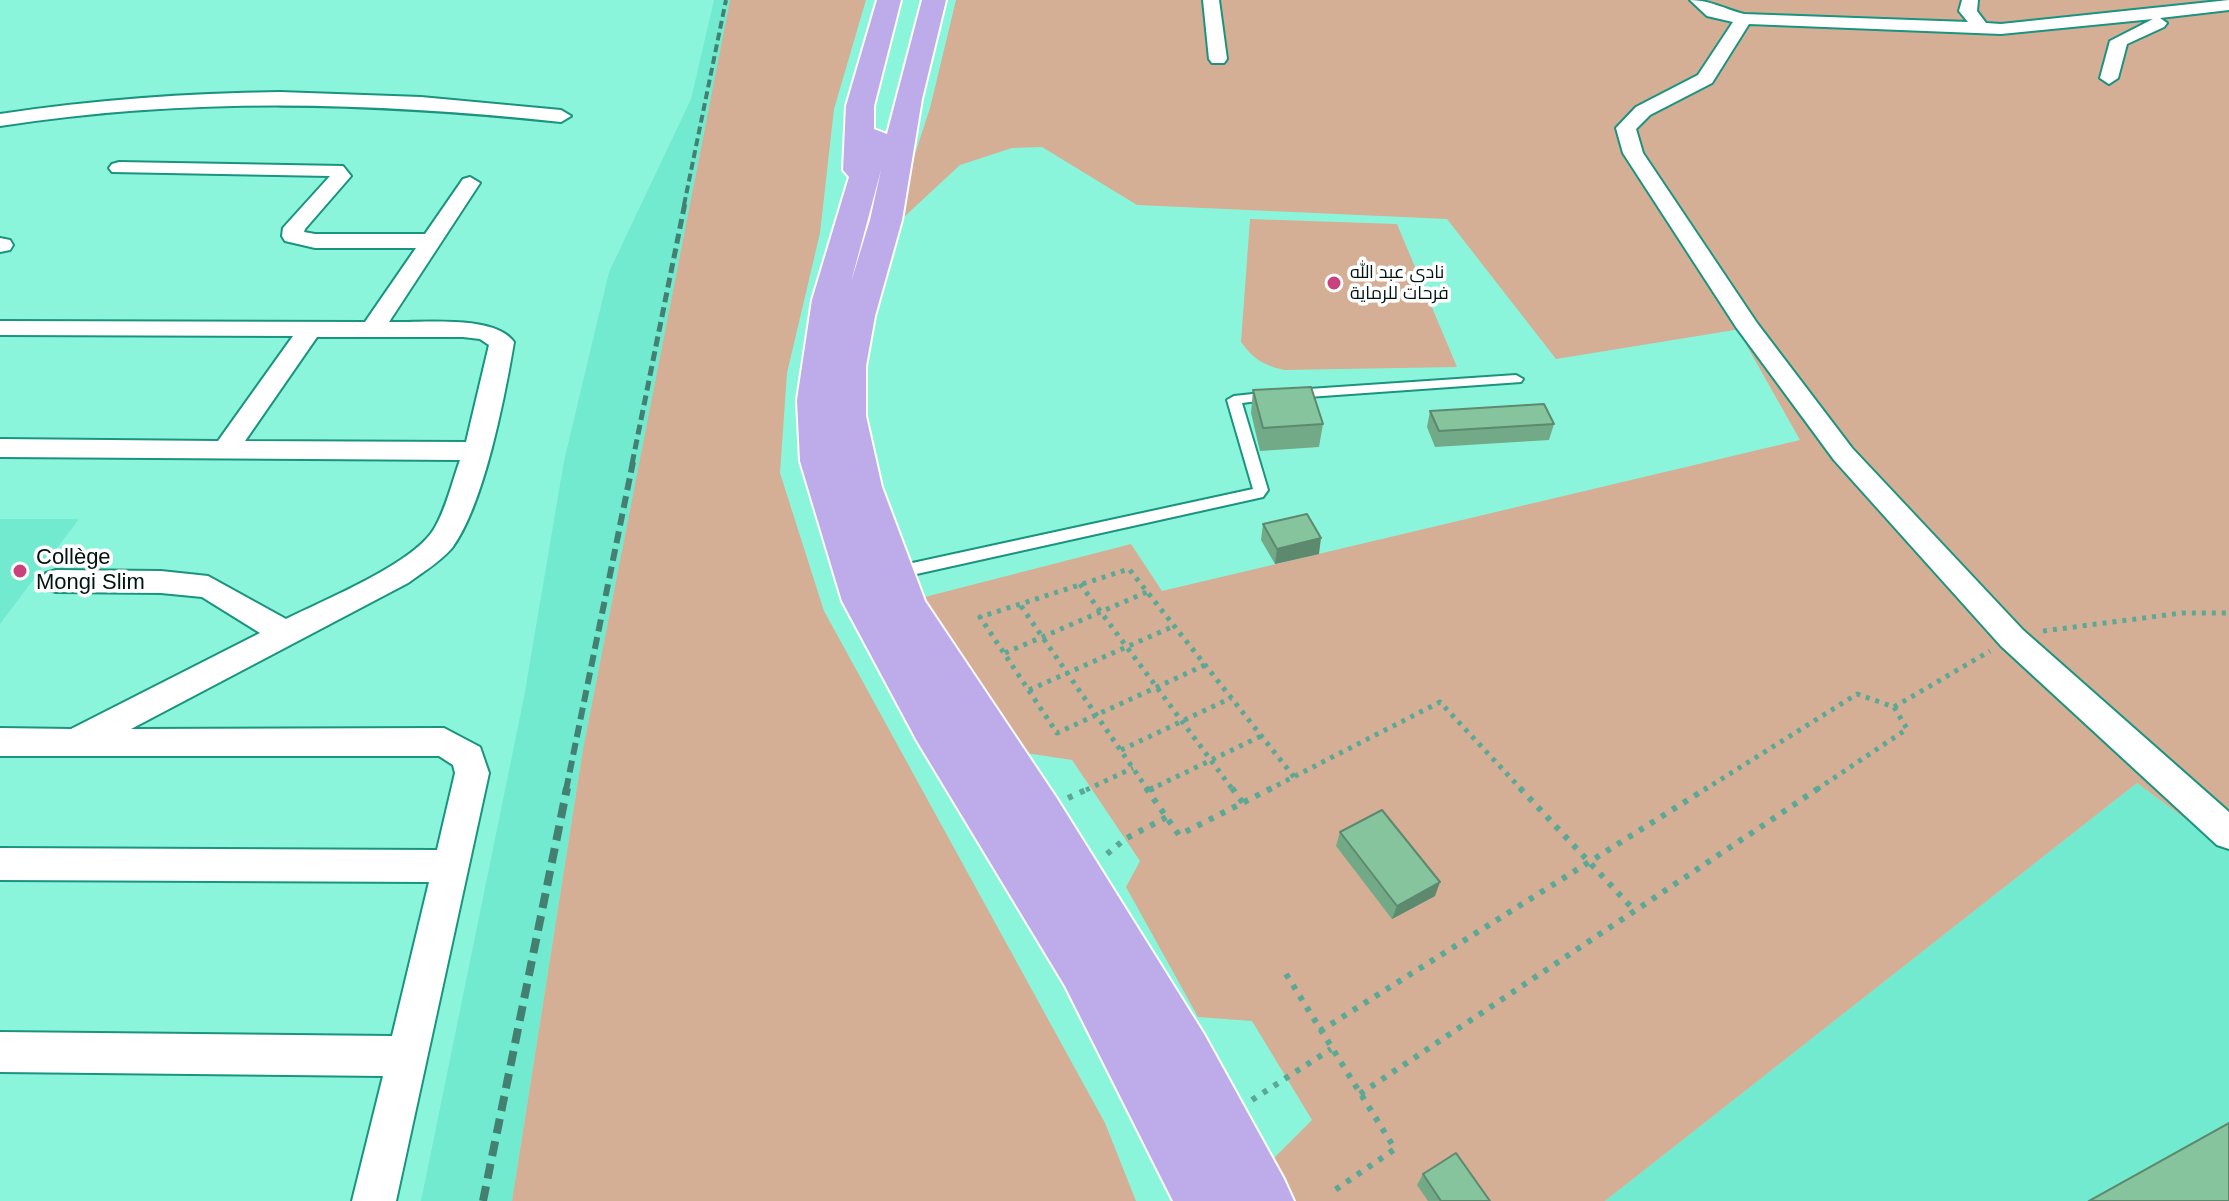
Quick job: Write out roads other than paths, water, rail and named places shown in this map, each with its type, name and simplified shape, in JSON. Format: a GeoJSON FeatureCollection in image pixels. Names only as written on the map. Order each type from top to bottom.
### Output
{"type":"FeatureCollection","features":[{"type":"Feature","properties":{"kind":"highway"},"geometry":{"type":"LineString","coordinates":[[889,0],[860,106],[871,210],[829,300],[816,400],[820,461],[864,601],[934,727],[1085,967],[1206,1201]]}},
{"type":"Feature","properties":{"kind":"highway"},"geometry":{"type":"LineString","coordinates":[[909,0],[901,84],[871,210],[862,293],[849,364],[847,414],[855,456],[891,574],[906,607],[1038,812],[1221,1120],[1262,1201]]}},
{"type":"Feature","properties":{"kind":"highway"},"geometry":{"type":"LineString","coordinates":[[901,84],[934,0]]}},
{"type":"Feature","properties":{"kind":"highway"},"geometry":{"type":"LineString","coordinates":[[871,210],[907,189],[937,91],[956,0]]}},
{"type":"Feature","properties":{"kind":"street"},"geometry":{"type":"LineString","coordinates":[[1211,0],[1218,59]]}},
{"type":"Feature","properties":{"kind":"street"},"geometry":{"type":"LineString","coordinates":[[1698,0],[1705,8],[1735,18],[1981,28],[2039,27],[2229,5]]}},
{"type":"Feature","properties":{"kind":"street"},"geometry":{"type":"LineString","coordinates":[[1970,0],[1968,11],[1981,28]]}},
{"type":"Feature","properties":{"kind":"street"},"geometry":{"type":"LineString","coordinates":[[1858,2],[1872,23]]}},
{"type":"Feature","properties":{"kind":"street"},"geometry":{"type":"LineString","coordinates":[[2109,78],[2119,41],[2158,23],[2162,19],[2160,13]]}},
{"type":"Feature","properties":{"kind":"street"},"geometry":{"type":"LineString","coordinates":[[1735,18],[1705,79],[1643,111],[1626,128],[1633,153],[1748,327],[1843,454],[2012,638],[2229,834]]}},
{"type":"Feature","properties":{"kind":"street"},"geometry":{"type":"LineString","coordinates":[[0,120],[242,97],[383,99],[561,116]]}},
{"type":"Feature","properties":{"kind":"street"},"geometry":{"type":"LineString","coordinates":[[119,168],[336,170],[341,176],[294,228],[293,236],[315,241],[431,241]]}},
{"type":"Feature","properties":{"kind":"street"},"geometry":{"type":"LineString","coordinates":[[373,329],[470,183]]}},
{"type":"Feature","properties":{"kind":"street"},"geometry":{"type":"LineString","coordinates":[[0,328],[463,330],[486,333],[502,342],[478,451],[452,523],[442,540],[420,561],[75,743]]}},
{"type":"Feature","properties":{"kind":"street"},"geometry":{"type":"LineString","coordinates":[[224,451],[310,330]]}},
{"type":"Feature","properties":{"kind":"street"},"geometry":{"type":"LineString","coordinates":[[0,448],[478,451]]}},
{"type":"Feature","properties":{"kind":"street"},"geometry":{"type":"LineString","coordinates":[[56,581],[161,582],[208,587],[285,633]]}},
{"type":"Feature","properties":{"kind":"street"},"geometry":{"type":"LineString","coordinates":[[0,742],[444,742],[468,757],[472,773],[374,1201]]}},
{"type":"Feature","properties":{"kind":"street"},"geometry":{"type":"LineString","coordinates":[[0,864],[451,866]]}},
{"type":"Feature","properties":{"kind":"street"},"geometry":{"type":"LineString","coordinates":[[0,1052],[406,1056]]}},
{"type":"Feature","properties":{"kind":"lane"},"geometry":{"type":"LineString","coordinates":[[891,574],[1258,493],[1261,490],[1236,399],[1516,379]]}},
{"type":"Feature","properties":{"kind":"railway"},"geometry":{"type":"LineString","coordinates":[[684,205],[726,0]]}},
{"type":"Feature","properties":{"kind":"railway"},"geometry":{"type":"LineString","coordinates":[[632,464],[685,203]]}},
{"type":"Feature","properties":{"kind":"railway"},"geometry":{"type":"LineString","coordinates":[[566,790],[633,462]]}},
{"type":"Feature","properties":{"kind":"railway"},"geometry":{"type":"LineString","coordinates":[[483,1201],[567,788]]}},
{"type":"Feature","properties":{"kind":"place","name":"نادي عبد الله فرحات للرماية"},"geometry":{"type":"Point","coordinates":[1334,283]}},
{"type":"Feature","properties":{"kind":"place","name":"Collège Mongi Slim"},"geometry":{"type":"Point","coordinates":[20,571]}}]}
